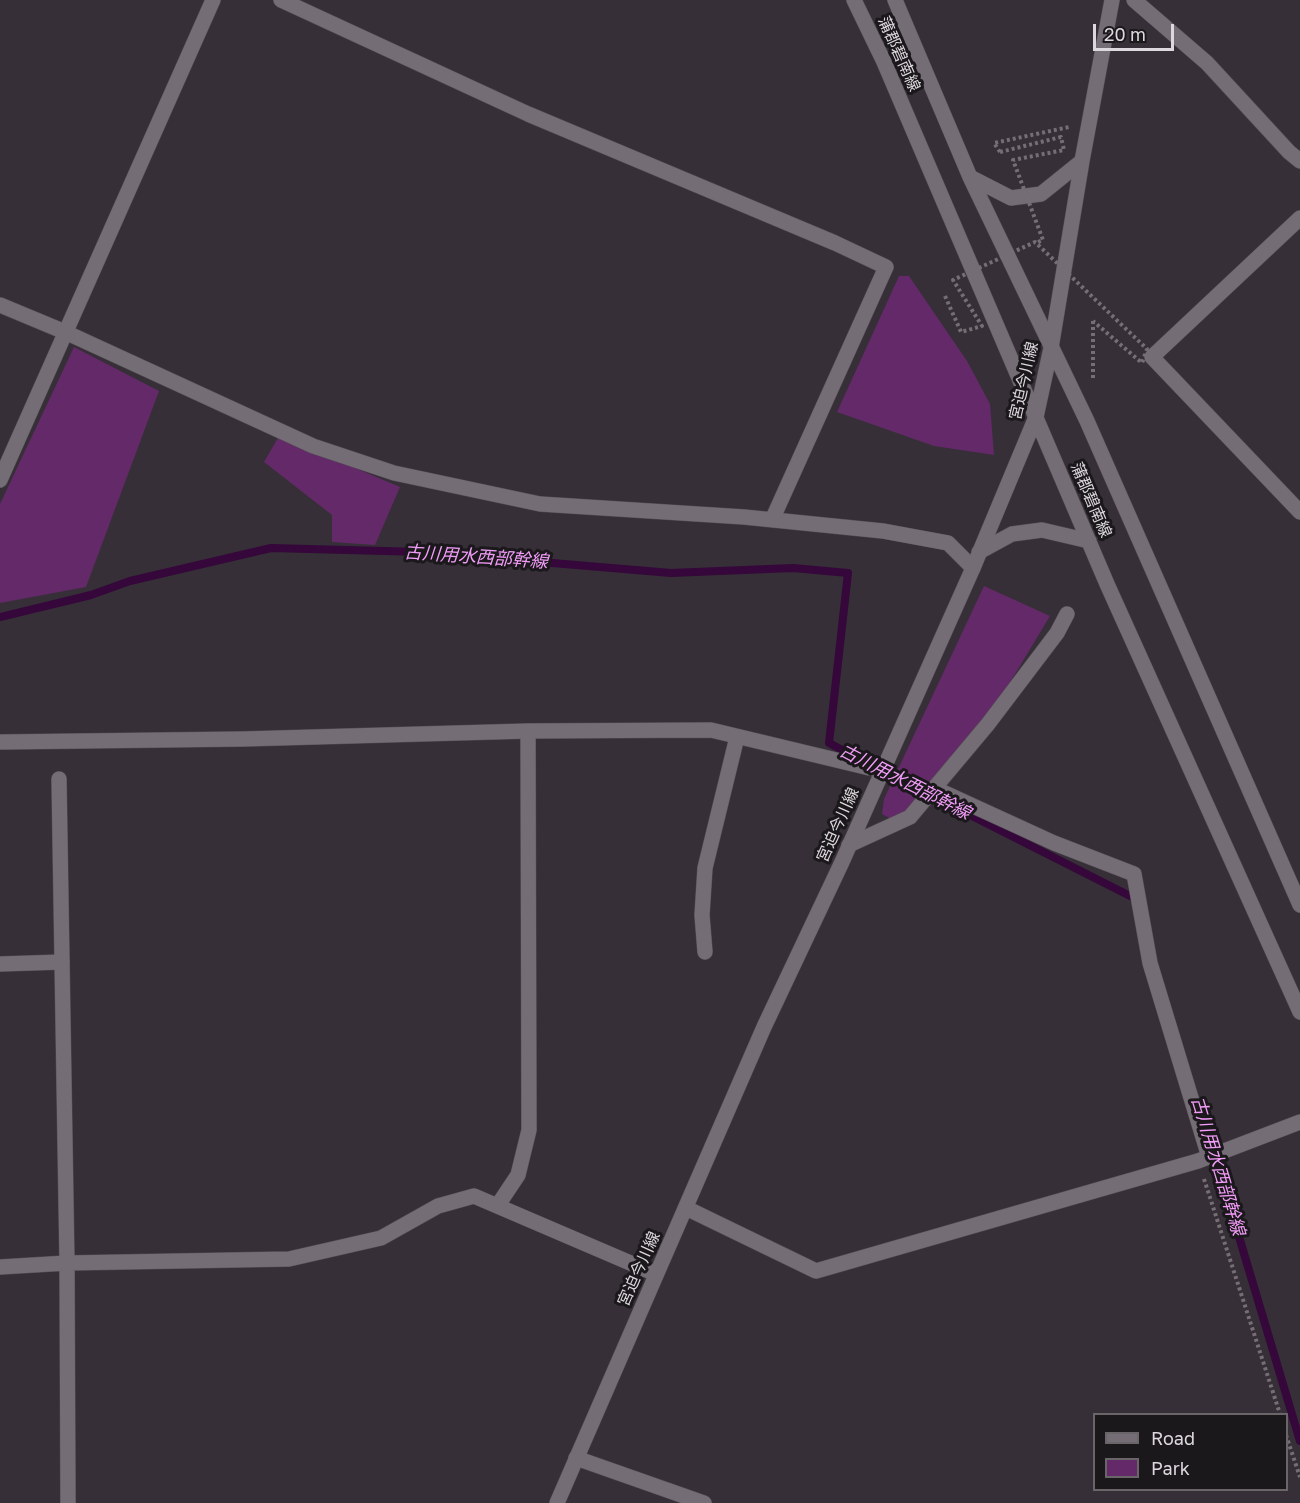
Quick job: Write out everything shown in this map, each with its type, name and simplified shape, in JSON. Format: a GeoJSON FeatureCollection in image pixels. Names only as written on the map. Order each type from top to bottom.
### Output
{"type":"FeatureCollection","features":[{"type":"Feature","properties":{"kind":"street"},"geometry":{"type":"LineString","coordinates":[[0,480],[213,0]]}},
{"type":"Feature","properties":{"kind":"street"},"geometry":{"type":"LineString","coordinates":[[281,0],[528,114],[835,243],[886,267],[772,520]]}},
{"type":"Feature","properties":{"kind":"street","name":"蒲郡碧南線"},"geometry":{"type":"LineString","coordinates":[[854,0],[884,62],[1089,542],[1300,1012]]}},
{"type":"Feature","properties":{"kind":"street","name":"蒲郡碧南線"},"geometry":{"type":"LineString","coordinates":[[895,0],[970,177],[1088,421],[1300,905]]}},
{"type":"Feature","properties":{"kind":"street","name":"宮迫今川線"},"geometry":{"type":"LineString","coordinates":[[557,1503],[764,1027],[849,845],[973,568],[1036,417],[1051,348],[1112,0]]}},
{"type":"Feature","properties":{"kind":"street"},"geometry":{"type":"LineString","coordinates":[[1134,0],[1208,63],[1289,152],[1300,161]]}},
{"type":"Feature","properties":{"kind":"street"},"geometry":{"type":"LineString","coordinates":[[970,177],[1011,198],[1041,194],[1082,161]]}},
{"type":"Feature","properties":{"kind":"street"},"geometry":{"type":"LineString","coordinates":[[1300,218],[1152,357],[1300,512]]}},
{"type":"Feature","properties":{"kind":"street"},"geometry":{"type":"LineString","coordinates":[[0,305],[65,332],[314,446],[394,472],[540,504],[772,520],[883,531],[948,543],[973,568]]}},
{"type":"Feature","properties":{"kind":"street"},"geometry":{"type":"LineString","coordinates":[[979,552],[1012,534],[1042,530],[1089,542]]}},
{"type":"Feature","properties":{"kind":"street"},"geometry":{"type":"LineString","coordinates":[[849,845],[910,817],[988,724],[1057,633],[1067,614]]}},
{"type":"Feature","properties":{"kind":"street"},"geometry":{"type":"LineString","coordinates":[[0,742],[243,739],[528,731],[711,730],[882,771]]}},
{"type":"Feature","properties":{"kind":"street"},"geometry":{"type":"LineString","coordinates":[[498,1205],[518,1175],[529,1130],[528,731]]}},
{"type":"Feature","properties":{"kind":"street"},"geometry":{"type":"LineString","coordinates":[[705,952],[702,915],[705,868],[737,737]]}},
{"type":"Feature","properties":{"kind":"street"},"geometry":{"type":"LineString","coordinates":[[59,779],[67,1263],[68,1503]]}},
{"type":"Feature","properties":{"kind":"street"},"geometry":{"type":"LineString","coordinates":[[934,788],[1054,843],[1134,874],[1150,963],[1203,1159]]}},
{"type":"Feature","properties":{"kind":"street"},"geometry":{"type":"LineString","coordinates":[[0,964],[62,962]]}},
{"type":"Feature","properties":{"kind":"street"},"geometry":{"type":"LineString","coordinates":[[686,1208],[816,1271],[1203,1159],[1300,1122]]}},
{"type":"Feature","properties":{"kind":"street"},"geometry":{"type":"LineString","coordinates":[[0,1267],[67,1263],[289,1259],[381,1238],[438,1206],[474,1196],[656,1274]]}},
{"type":"Feature","properties":{"kind":"street"},"geometry":{"type":"LineString","coordinates":[[576,1458],[704,1503]]}},
{"type":"Feature","properties":{"kind":"path"},"geometry":{"type":"LineString","coordinates":[[945,296],[961,332],[982,326],[953,280],[1043,240],[1013,159],[1064,150],[1061,137],[1000,152],[994,143],[1071,127]]}},
{"type":"Feature","properties":{"kind":"path"},"geometry":{"type":"LineString","coordinates":[[1036,243],[1147,349],[1142,363],[1092,321],[1093,379]]}},
{"type":"Feature","properties":{"kind":"path"},"geometry":{"type":"LineString","coordinates":[[1203,1159],[1280,1413]]}},
{"type":"Feature","properties":{"kind":"path"},"geometry":{"type":"LineString","coordinates":[[1288,1438],[1300,1477]]}},
{"type":"Feature","properties":{"kind":"green space"},"geometry":{"type":"Polygon","coordinates":[[[899,276],[909,276],[967,361],[990,404],[994,455],[934,446],[837,412],[899,276]]]}},
{"type":"Feature","properties":{"kind":"green space"},"geometry":{"type":"Polygon","coordinates":[[[74,347],[159,391],[86,587],[0,603],[0,504],[74,347]]]}},
{"type":"Feature","properties":{"kind":"green space"},"geometry":{"type":"Polygon","coordinates":[[[279,436],[400,487],[375,545],[332,542],[332,515],[264,462],[279,436]]]}},
{"type":"Feature","properties":{"kind":"green space"},"geometry":{"type":"Polygon","coordinates":[[[984,586],[1050,616],[1000,699],[919,799],[895,821],[882,814],[884,799],[984,586]]]}},
{"type":"Feature","properties":{"kind":"waterway","name":"古川用水西部幹線"},"geometry":{"type":"LineString","coordinates":[[0,617],[91,595],[130,581],[271,548],[422,552],[671,573],[793,568],[848,573],[829,743],[865,762]]}},
{"type":"Feature","properties":{"kind":"waterway","name":"古川用水西部幹線"},"geometry":{"type":"LineString","coordinates":[[879,769],[1138,900]]}},
{"type":"Feature","properties":{"kind":"waterway","name":"古川用水西部幹線"},"geometry":{"type":"LineString","coordinates":[[1214,1153],[1300,1441]]}}]}
